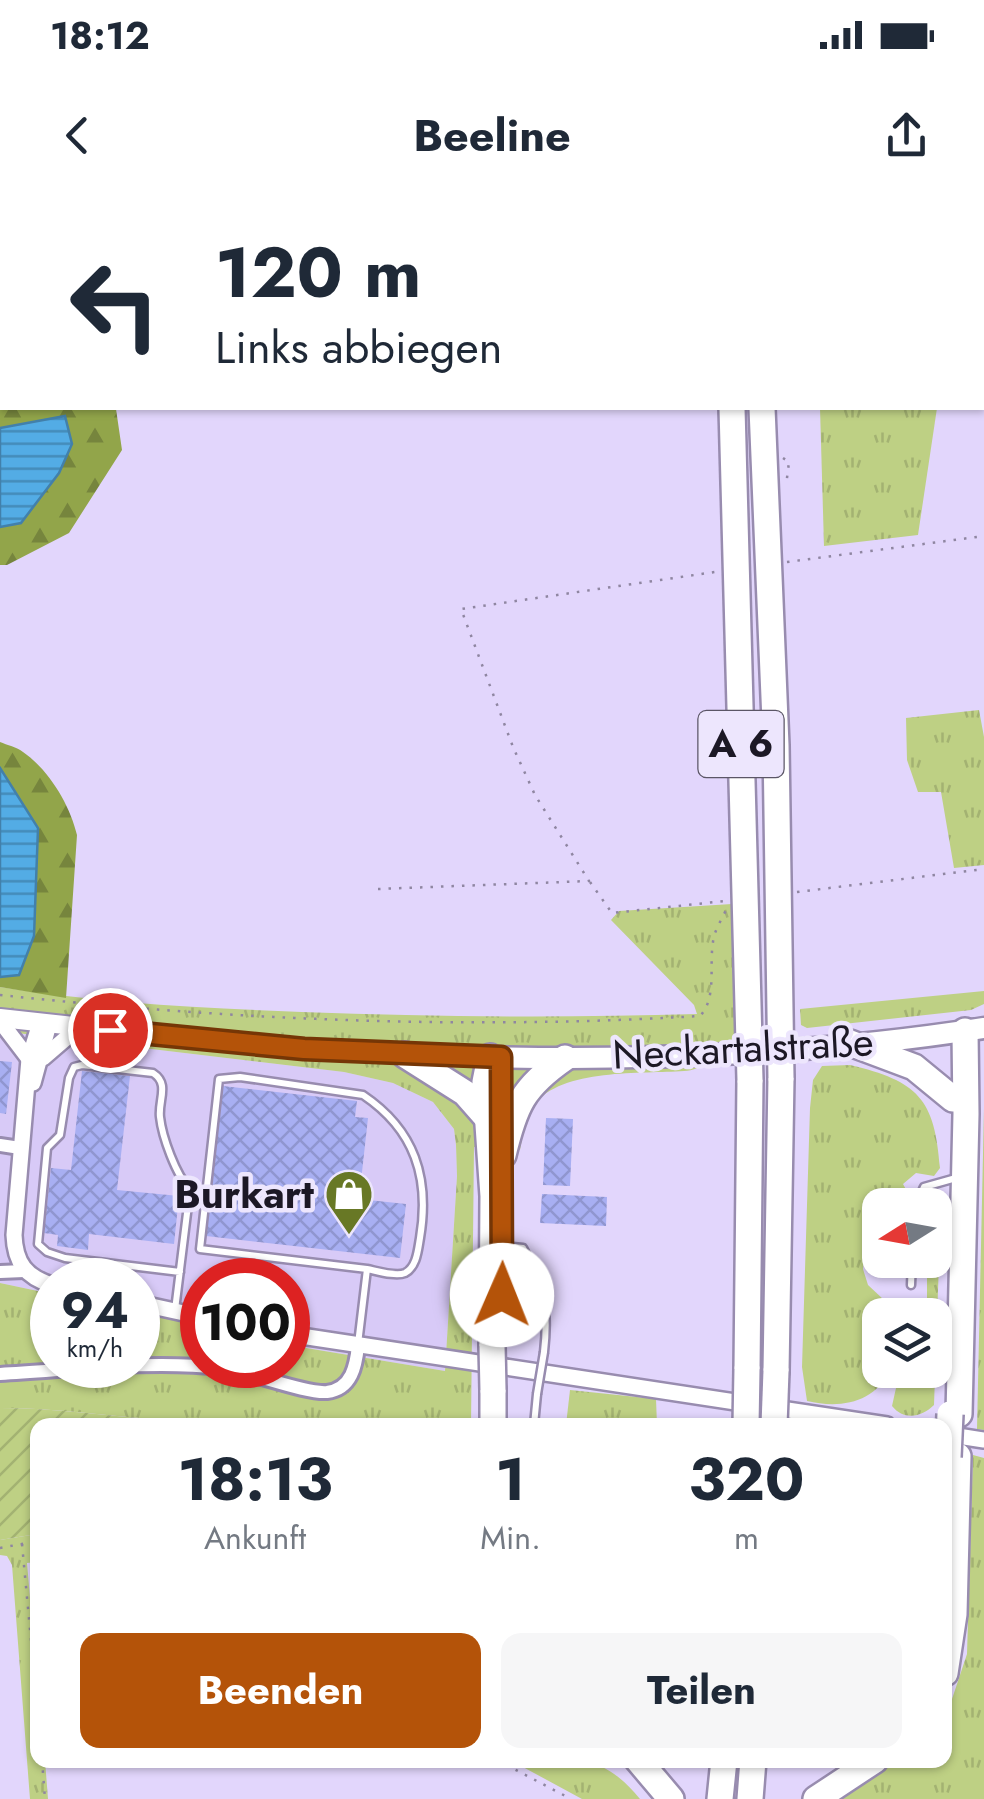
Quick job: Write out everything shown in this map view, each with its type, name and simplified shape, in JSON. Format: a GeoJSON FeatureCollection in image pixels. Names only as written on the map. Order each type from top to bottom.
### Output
{"type":"FeatureCollection","features":[{"type":"Feature","properties":{"kind":"highway","name":"A 6"},"geometry":{"type":"LineString","coordinates":[[732,410],[750,1080],[746,1418]]}},
{"type":"Feature","properties":{"kind":"highway","name":"A 6"},"geometry":{"type":"LineString","coordinates":[[762,410],[776,745],[781,1078],[774,1418]]}},
{"type":"Feature","properties":{"kind":"highway"},"geometry":{"type":"LineString","coordinates":[[952,1627],[956,1178],[966,1030]]}},
{"type":"Feature","properties":{"kind":"highway"},"geometry":{"type":"LineString","coordinates":[[850,1044],[914,1067],[960,1106]]}},
{"type":"Feature","properties":{"kind":"highway"},"geometry":{"type":"LineString","coordinates":[[404,1055],[465,1092],[487,1118]]}},
{"type":"Feature","properties":{"kind":"highway"},"geometry":{"type":"LineString","coordinates":[[494,1418],[494,1196],[486,1082],[496,1057]]}},
{"type":"Feature","properties":{"kind":"highway"},"geometry":{"type":"LineString","coordinates":[[496,1057],[504,1155],[496,1346]]}},
{"type":"Feature","properties":{"kind":"highway"},"geometry":{"type":"LineString","coordinates":[[504,1155],[520,1098],[537,1077],[566,1058]]}},
{"type":"Feature","properties":{"kind":"highway"},"geometry":{"type":"LineString","coordinates":[[952,1435],[960,1106],[984,1068]]}},
{"type":"Feature","properties":{"kind":"highway"},"geometry":{"type":"LineString","coordinates":[[496,1390],[499,1418]]}},
{"type":"Feature","properties":{"kind":"highway"},"geometry":{"type":"LineString","coordinates":[[645,1768],[671,1799]]}},
{"type":"Feature","properties":{"kind":"highway"},"geometry":{"type":"LineString","coordinates":[[720,1799],[723,1768]]}},
{"type":"Feature","properties":{"kind":"highway"},"geometry":{"type":"LineString","coordinates":[[750,1799],[752,1768]]}},
{"type":"Feature","properties":{"kind":"highway"},"geometry":{"type":"LineString","coordinates":[[816,1799],[863,1768]]}},
{"type":"Feature","properties":{"kind":"main road"},"geometry":{"type":"LineString","coordinates":[[0,1020],[250,1045],[496,1057]]}},
{"type":"Feature","properties":{"kind":"main road","name":"Neckartalstraße"},"geometry":{"type":"LineString","coordinates":[[496,1057],[566,1058],[850,1044],[966,1030]]}},
{"type":"Feature","properties":{"kind":"street"},"geometry":{"type":"LineString","coordinates":[[0,1020],[34,1060]]}},
{"type":"Feature","properties":{"kind":"street"},"geometry":{"type":"LineString","coordinates":[[30,1274],[17,1260],[14,1236],[26,1101],[44,1024]]}},
{"type":"Feature","properties":{"kind":"street"},"geometry":{"type":"LineString","coordinates":[[34,1060],[79,1028]]}},
{"type":"Feature","properties":{"kind":"street"},"geometry":{"type":"LineString","coordinates":[[0,1145],[20,1148]]}},
{"type":"Feature","properties":{"kind":"street"},"geometry":{"type":"LineString","coordinates":[[0,1272],[24,1270]]}},
{"type":"Feature","properties":{"kind":"street"},"geometry":{"type":"LineString","coordinates":[[160,1308],[180,1312]]}},
{"type":"Feature","properties":{"kind":"street"},"geometry":{"type":"LineString","coordinates":[[310,1338],[813,1418]]}},
{"type":"Feature","properties":{"kind":"street"},"geometry":{"type":"LineString","coordinates":[[0,1374],[194,1366],[260,1375],[327,1392],[352,1377],[358,1346]]}},
{"type":"Feature","properties":{"kind":"street"},"geometry":{"type":"LineString","coordinates":[[952,1435],[984,1440]]}},
{"type":"Feature","properties":{"kind":"lane"},"geometry":{"type":"LineString","coordinates":[[175,1311],[180,1272],[190,1189],[180,1180],[160,1118],[160,1077],[153,1073],[74,1067],[60,1135],[47,1148],[38,1244],[64,1258],[180,1272]]}},
{"type":"Feature","properties":{"kind":"lane"},"geometry":{"type":"LineString","coordinates":[[240,1077],[344,1090],[363,1095],[394,1125],[412,1149],[424,1186],[424,1216],[416,1258],[408,1272],[367,1270],[200,1249],[219,1080],[240,1077]]}},
{"type":"Feature","properties":{"kind":"lane"},"geometry":{"type":"LineString","coordinates":[[924,1188],[956,1178]]}},
{"type":"Feature","properties":{"kind":"lane"},"geometry":{"type":"LineString","coordinates":[[503,1246],[524,1248],[542,1282],[548,1320],[535,1418]]}},
{"type":"Feature","properties":{"kind":"lane"},"geometry":{"type":"LineString","coordinates":[[358,1346],[367,1270]]}},
{"type":"Feature","properties":{"kind":"lane"},"geometry":{"type":"LineString","coordinates":[[911,1278],[911,1286]]}},
{"type":"Feature","properties":{"kind":"path"},"geometry":{"type":"LineString","coordinates":[[786,562],[984,536]]}},
{"type":"Feature","properties":{"kind":"path"},"geometry":{"type":"LineString","coordinates":[[0,995],[236,1015],[431,1021],[546,1022],[700,1016],[710,997],[713,937],[730,900],[612,913],[535,796],[461,609],[728,570]]}},
{"type":"Feature","properties":{"kind":"path"},"geometry":{"type":"LineString","coordinates":[[794,892],[984,869]]}},
{"type":"Feature","properties":{"kind":"path"},"geometry":{"type":"LineString","coordinates":[[378,889],[589,881]]}},
{"type":"Feature","properties":{"kind":"path"},"geometry":{"type":"LineString","coordinates":[[0,1548],[30,1542]]}},
{"type":"Feature","properties":{"kind":"path"},"geometry":{"type":"LineString","coordinates":[[22,1544],[30,1629]]}},
{"type":"Feature","properties":{"kind":"path"},"geometry":{"type":"LineString","coordinates":[[43,1768],[45,1799]]}},
{"type":"Feature","properties":{"kind":"path"},"geometry":{"type":"LineString","coordinates":[[512,1768],[571,1799]]}},
{"type":"Feature","properties":{"kind":"shaded area"},"geometry":{"type":"Polygon","coordinates":[[[0,1031],[344,1072],[393,1083],[433,1102],[454,1129],[457,1176],[445,1371],[310,1349],[310,1258],[180,1258],[180,1322],[160,1317],[160,1258],[30,1258],[30,1289],[0,1283],[0,1031]]]}},
{"type":"Feature","properties":{"kind":"green space"},"geometry":{"type":"Polygon","coordinates":[[[0,410],[116,410],[122,450],[69,533],[7,565],[0,565],[0,527],[21,522],[38,498],[65,416],[0,428],[0,410]]]}},
{"type":"Feature","properties":{"kind":"green space"},"geometry":{"type":"Polygon","coordinates":[[[820,410],[937,410],[918,535],[824,546],[820,410]]]}},
{"type":"Feature","properties":{"kind":"green space"},"geometry":{"type":"Polygon","coordinates":[[[979,710],[984,737],[984,865],[954,868],[941,792],[918,792],[907,760],[906,718],[979,710]]]}},
{"type":"Feature","properties":{"kind":"green space"},"geometry":{"type":"Polygon","coordinates":[[[0,742],[23,752],[50,778],[64,800],[77,835],[66,998],[0,987],[0,977],[19,975],[34,936],[38,828],[0,768],[0,742]]]}},
{"type":"Feature","properties":{"kind":"green space"},"geometry":{"type":"Polygon","coordinates":[[[732,904],[738,1061],[710,1063],[687,1071],[604,1075],[563,1084],[534,1105],[520,1150],[474,1147],[471,1418],[140,1418],[0,1408],[0,1283],[30,1289],[30,1388],[160,1388],[160,1317],[180,1322],[180,1388],[310,1388],[310,1349],[445,1371],[457,1176],[454,1129],[433,1102],[393,1083],[344,1072],[0,1031],[0,987],[151,1004],[302,1012],[499,1016],[697,1014],[694,1005],[611,920],[619,911],[732,904]]]}},
{"type":"Feature","properties":{"kind":"green space"},"geometry":{"type":"Polygon","coordinates":[[[984,991],[984,1004],[971,1010],[807,1028],[801,1025],[800,1009],[984,991]]]}},
{"type":"Feature","properties":{"kind":"green space"},"geometry":{"type":"Polygon","coordinates":[[[850,1065],[907,1086],[927,1109],[940,1168],[934,1176],[916,1173],[903,1184],[905,1188],[862,1188],[862,1278],[882,1298],[862,1298],[862,1388],[877,1388],[855,1401],[832,1404],[807,1401],[802,1367],[810,1108],[813,1080],[822,1066],[850,1065]]]}},
{"type":"Feature","properties":{"kind":"green space"},"geometry":{"type":"Polygon","coordinates":[[[984,1108],[984,1430],[977,1429],[984,1108]]]}},
{"type":"Feature","properties":{"kind":"green space"},"geometry":{"type":"Polygon","coordinates":[[[927,1278],[938,1278],[938,1298],[927,1298],[927,1278]]]}},
{"type":"Feature","properties":{"kind":"green space"},"geometry":{"type":"Polygon","coordinates":[[[896,1388],[935,1388],[934,1405],[919,1415],[902,1414],[892,1406],[896,1388]]]}},
{"type":"Feature","properties":{"kind":"green space"},"geometry":{"type":"Polygon","coordinates":[[[570,1390],[656,1399],[657,1418],[567,1418],[570,1390]]]}},
{"type":"Feature","properties":{"kind":"green space"},"geometry":{"type":"Polygon","coordinates":[[[0,1408],[140,1418],[30,1418],[30,1535],[0,1540],[0,1408]]]}},
{"type":"Feature","properties":{"kind":"green space"},"geometry":{"type":"Polygon","coordinates":[[[973,1455],[984,1458],[984,1799],[829,1799],[883,1768],[952,1768],[952,1699],[967,1654],[973,1455]]]}},
{"type":"Feature","properties":{"kind":"green space"},"geometry":{"type":"Polygon","coordinates":[[[30,1535],[30,1768],[46,1768],[48,1799],[30,1799],[12,1565],[7,1556],[0,1555],[0,1540],[30,1535]]]}},
{"type":"Feature","properties":{"kind":"green space"},"geometry":{"type":"Polygon","coordinates":[[[525,1768],[604,1768],[640,1799],[582,1799],[525,1768]]]}},
{"type":"Feature","properties":{"kind":"water"},"geometry":{"type":"Polygon","coordinates":[[[65,416],[72,444],[59,473],[21,523],[0,527],[0,428],[65,416]]]}},
{"type":"Feature","properties":{"kind":"water"},"geometry":{"type":"Polygon","coordinates":[[[0,768],[38,828],[34,936],[19,975],[0,977],[0,768]]]}},
{"type":"Feature","properties":{"kind":"building"},"geometry":{"type":"Polygon","coordinates":[[[0,1061],[12,1062],[6,1114],[0,1113],[0,1061]]]}},
{"type":"Feature","properties":{"kind":"building"},"geometry":{"type":"Polygon","coordinates":[[[82,1071],[130,1076],[117,1190],[179,1196],[174,1244],[89,1234],[88,1250],[57,1246],[58,1235],[44,1233],[51,1168],[71,1170],[82,1071]]]}},
{"type":"Feature","properties":{"kind":"building"},"geometry":{"type":"Polygon","coordinates":[[[223,1086],[357,1101],[355,1117],[368,1118],[359,1199],[406,1204],[400,1258],[206,1236],[223,1086]]]}},
{"type":"Feature","properties":{"kind":"building"},"geometry":{"type":"Polygon","coordinates":[[[546,1118],[573,1119],[570,1186],[543,1185],[546,1118]]]}},
{"type":"Feature","properties":{"kind":"building"},"geometry":{"type":"Polygon","coordinates":[[[542,1194],[607,1197],[606,1226],[540,1223],[542,1194]]]}},
{"type":"Feature","properties":{"kind":"place","name":"Burkart"},"geometry":{"type":"Point","coordinates":[349,1236]}},
{"type":"Feature","properties":{"kind":"route"},"geometry":{"type":"LineString","coordinates":[[110,1030],[304,1049],[501,1057],[502,1295]]}}]}
